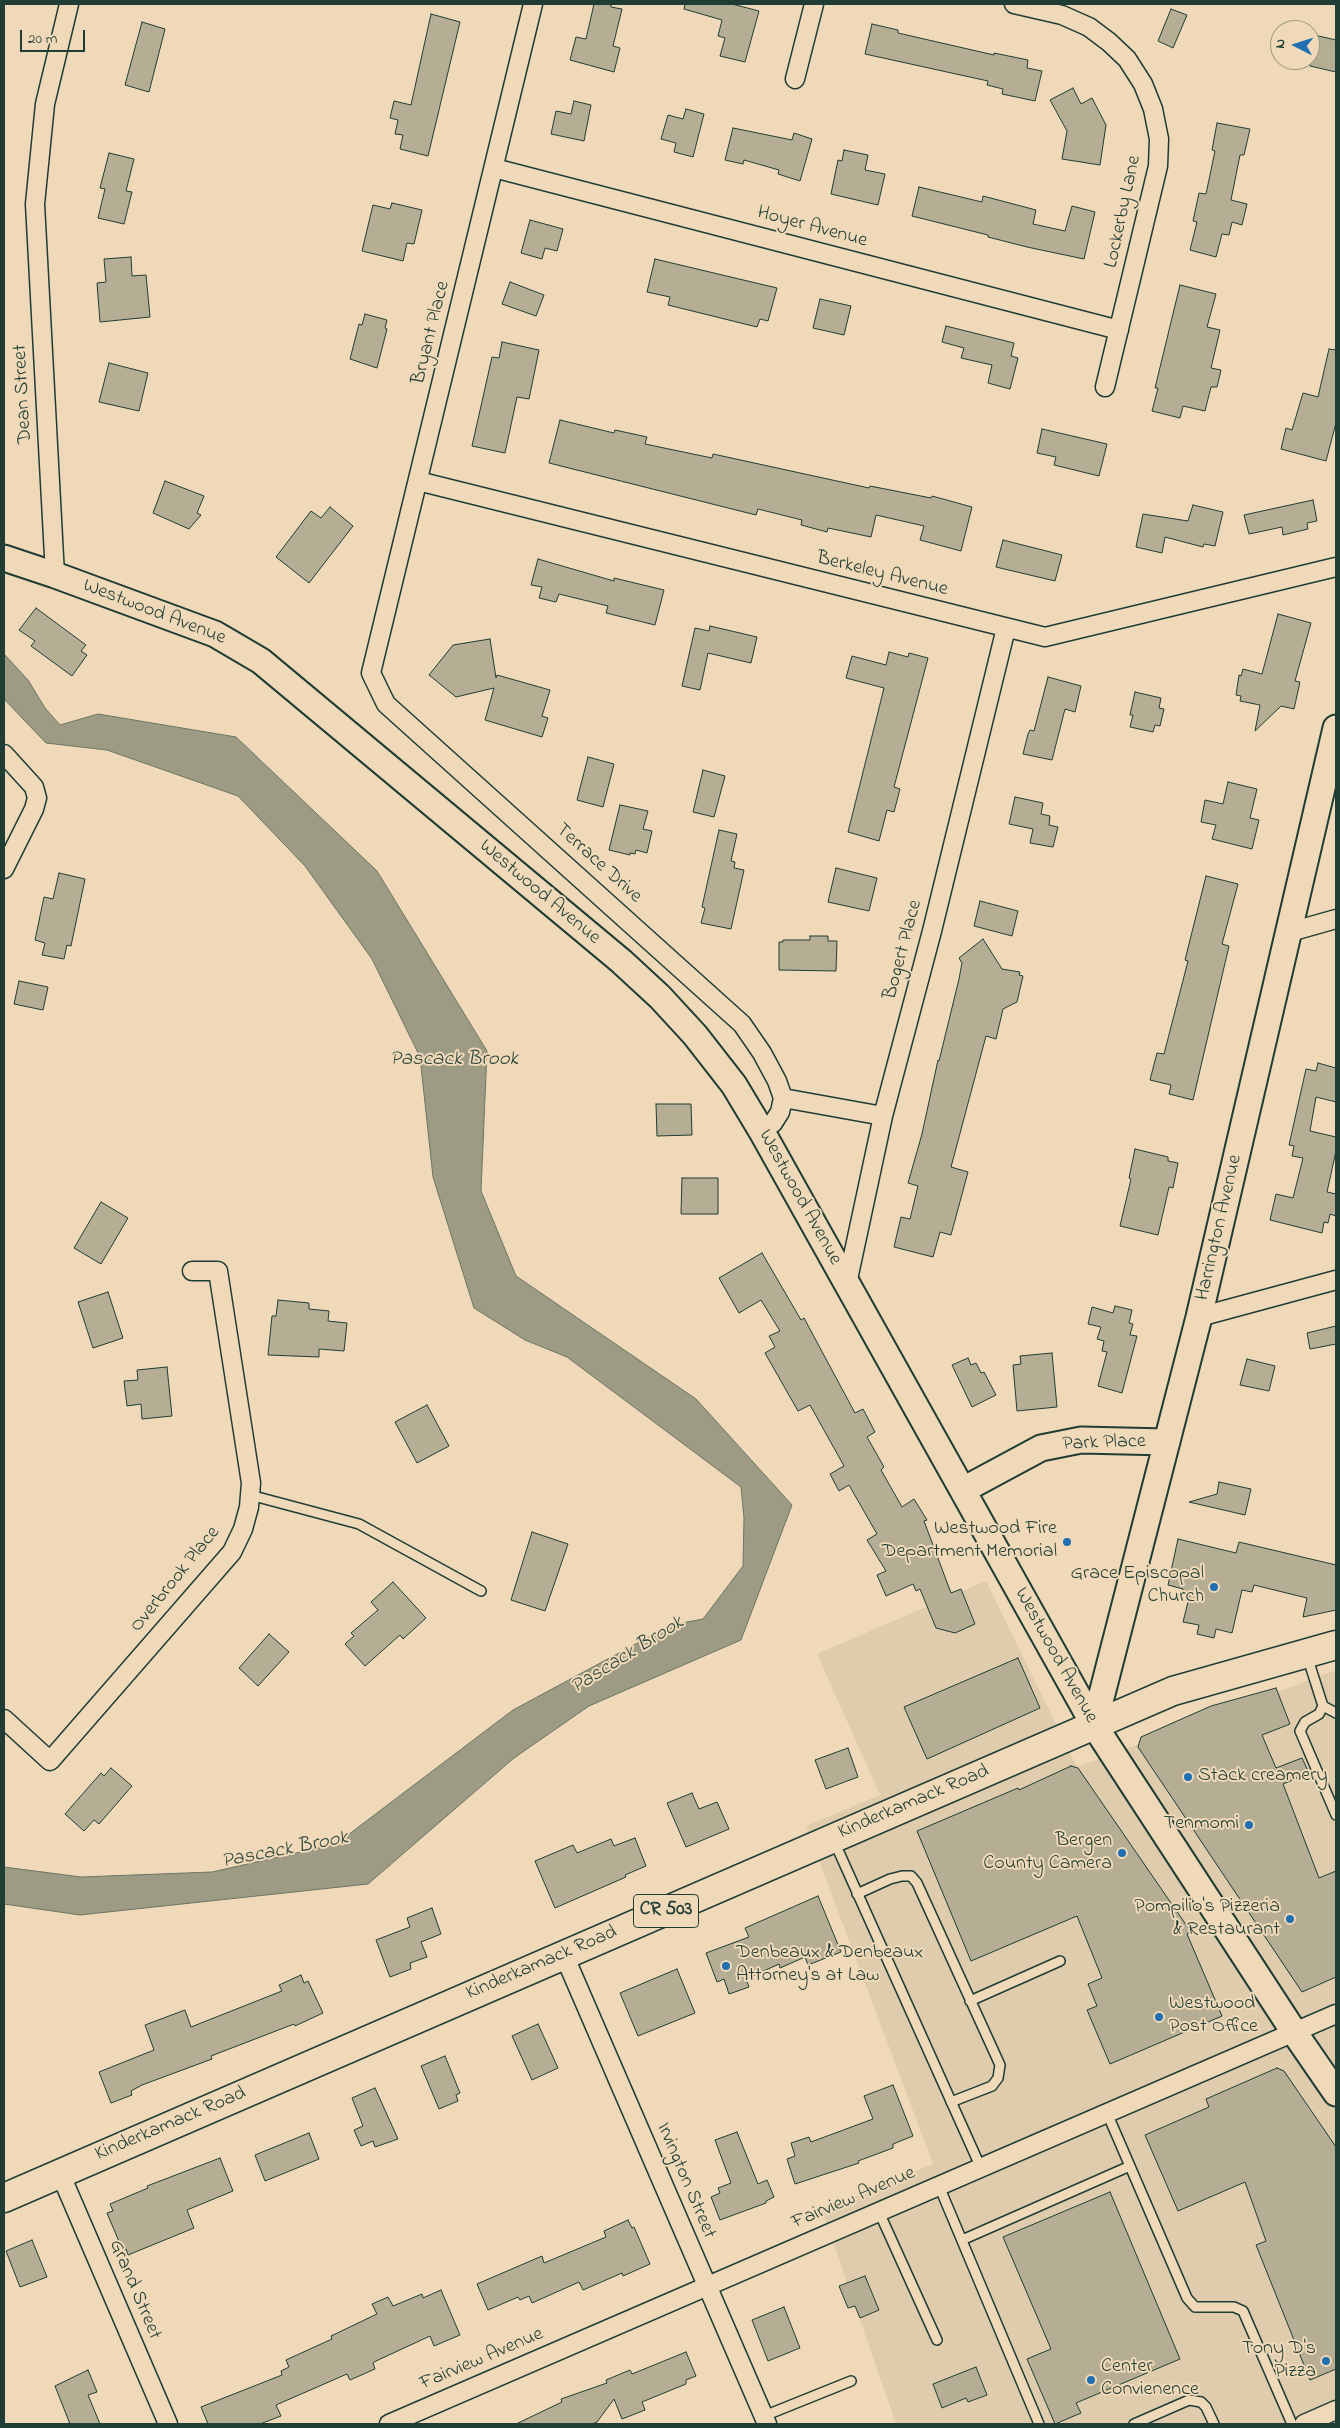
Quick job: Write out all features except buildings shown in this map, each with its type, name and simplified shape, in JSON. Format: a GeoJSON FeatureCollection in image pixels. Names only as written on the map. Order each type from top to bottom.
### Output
{"type":"FeatureCollection","features":[{"type":"Feature","properties":{"kind":"main road","name":"Kinderkamack Road"},"geometry":{"type":"LineString","coordinates":[[4,2198],[1173,1691],[1336,1645]]}},
{"type":"Feature","properties":{"kind":"street","name":"Dean Street"},"geometry":{"type":"LineString","coordinates":[[55,575],[35,204],[45,104],[69,4]]}},
{"type":"Feature","properties":{"kind":"street","name":"Bryant Place"},"geometry":{"type":"LineString","coordinates":[[371,673],[533,4]]}},
{"type":"Feature","properties":{"kind":"street"},"geometry":{"type":"LineString","coordinates":[[795,79],[814,4]]}},
{"type":"Feature","properties":{"kind":"street","name":"Lockerby Lane"},"geometry":{"type":"LineString","coordinates":[[1014,4],[1062,14],[1089,27],[1110,42],[1127,59],[1138,76],[1154,109],[1159,139],[1158,166],[1105,387]]}},
{"type":"Feature","properties":{"kind":"street","name":"Hoyer Avenue"},"geometry":{"type":"LineString","coordinates":[[494,168],[1119,330]]}},
{"type":"Feature","properties":{"kind":"street","name":"Berkeley Avenue"},"geometry":{"type":"LineString","coordinates":[[418,481],[1045,638],[1336,568]]}},
{"type":"Feature","properties":{"kind":"street","name":"Westwood Avenue"},"geometry":{"type":"LineString","coordinates":[[4,558],[215,634],[261,661],[621,961],[660,997],[695,1035],[734,1086],[761,1130],[1094,1725],[1294,2032],[1336,2093]]}},
{"type":"Feature","properties":{"kind":"street","name":"Bogert Place"},"geometry":{"type":"LineString","coordinates":[[847,1284],[883,1116],[932,931],[1006,628]]}},
{"type":"Feature","properties":{"kind":"street","name":"Terrace Drive"},"geometry":{"type":"LineString","coordinates":[[371,673],[386,704],[742,1024],[762,1053],[777,1081],[783,1098]]}},
{"type":"Feature","properties":{"kind":"street","name":"Harrington Avenue"},"geometry":{"type":"LineString","coordinates":[[1094,1725],[1199,1317],[1336,728]]}},
{"type":"Feature","properties":{"kind":"street"},"geometry":{"type":"LineString","coordinates":[[4,754],[34,788],[37,798],[34,809],[4,868]]}},
{"type":"Feature","properties":{"kind":"street"},"geometry":{"type":"LineString","coordinates":[[1290,932],[1336,919]]}},
{"type":"Feature","properties":{"kind":"street"},"geometry":{"type":"LineString","coordinates":[[761,1130],[773,1123],[780,1112],[783,1098],[883,1116]]}},
{"type":"Feature","properties":{"kind":"street","name":"Overbrook Place"},"geometry":{"type":"LineString","coordinates":[[4,1718],[50,1761],[232,1552],[243,1529],[251,1483],[218,1271],[192,1271]]}},
{"type":"Feature","properties":{"kind":"street"},"geometry":{"type":"LineString","coordinates":[[1199,1317],[1336,1280]]}},
{"type":"Feature","properties":{"kind":"street","name":"Park Place"},"geometry":{"type":"LineString","coordinates":[[963,1490],[1041,1448],[1081,1440],[1167,1442]]}},
{"type":"Feature","properties":{"kind":"street","name":"Irvington Street"},"geometry":{"type":"LineString","coordinates":[[564,1955],[766,2420]]}},
{"type":"Feature","properties":{"kind":"street","name":"Fairview Avenue"},"geometry":{"type":"LineString","coordinates":[[389,2424],[1336,2014]]}},
{"type":"Feature","properties":{"kind":"street","name":"Grand Street"},"geometry":{"type":"LineString","coordinates":[[60,2173],[168,2424]]}},
{"type":"Feature","properties":{"kind":"street"},"geometry":{"type":"LineString","coordinates":[[1304,2424],[1336,2410]]}},
{"type":"Feature","properties":{"kind":"lane"},"geometry":{"type":"LineString","coordinates":[[250,1495],[360,1524],[481,1591]]}},
{"type":"Feature","properties":{"kind":"lane"},"geometry":{"type":"LineString","coordinates":[[1306,1653],[1323,1706],[1319,1714],[1305,1722],[1300,1731],[1336,1814]]}},
{"type":"Feature","properties":{"kind":"lane"},"geometry":{"type":"LineString","coordinates":[[1323,1706],[1336,1712]]}},
{"type":"Feature","properties":{"kind":"lane"},"geometry":{"type":"LineString","coordinates":[[833,1839],[981,2168]]}},
{"type":"Feature","properties":{"kind":"lane"},"geometry":{"type":"LineString","coordinates":[[857,1894],[890,1879],[911,1876],[917,1883],[1000,2065],[998,2078],[992,2086],[951,2102]]}},
{"type":"Feature","properties":{"kind":"lane"},"geometry":{"type":"LineString","coordinates":[[970,2001],[1060,1961]]}},
{"type":"Feature","properties":{"kind":"lane"},"geometry":{"type":"LineString","coordinates":[[1106,2113],[1187,2298],[1195,2307],[1234,2306],[1244,2311],[1292,2424]]}},
{"type":"Feature","properties":{"kind":"lane"},"geometry":{"type":"LineString","coordinates":[[962,2240],[1130,2166]]}},
{"type":"Feature","properties":{"kind":"lane"},"geometry":{"type":"LineString","coordinates":[[939,2186],[1039,2424]]}},
{"type":"Feature","properties":{"kind":"lane"},"geometry":{"type":"LineString","coordinates":[[879,2212],[937,2340]]}},
{"type":"Feature","properties":{"kind":"lane"},"geometry":{"type":"LineString","coordinates":[[766,2420],[851,2381]]}},
{"type":"Feature","properties":{"kind":"lane"},"geometry":{"type":"LineString","coordinates":[[1134,2424],[1189,2400],[1200,2402],[1206,2407],[1214,2424]]}},
{"type":"Feature","properties":{"kind":"shaded area"},"geometry":{"type":"Polygon","coordinates":[[[986,1581],[1077,1767],[1336,1670],[1336,2424],[896,2424],[822,2210],[933,2164],[806,1826],[880,1795],[817,1654],[986,1581]]]}},
{"type":"Feature","properties":{"kind":"water","name":"Pascack Brook"},"geometry":{"type":"Polygon","coordinates":[[[4,654],[28,680],[45,708],[60,725],[98,714],[236,737],[377,871],[487,1051],[481,1191],[516,1276],[696,1399],[792,1505],[741,1640],[589,1706],[514,1758],[368,1884],[80,1915],[4,1904],[4,1867],[81,1877],[212,1872],[336,1844],[513,1710],[671,1625],[703,1619],[743,1566],[744,1518],[741,1487],[567,1357],[525,1340],[474,1308],[433,1177],[420,1057],[372,959],[305,866],[238,796],[107,750],[46,743],[4,699],[4,654]]]}},
{"type":"Feature","properties":{"kind":"place","name":"Westwood Fire Department Memorial"},"geometry":{"type":"Point","coordinates":[1067,1542]}},
{"type":"Feature","properties":{"kind":"place","name":"Grace Episcopal Church"},"geometry":{"type":"Point","coordinates":[1214,1587]}},
{"type":"Feature","properties":{"kind":"place","name":"Stack creamery"},"geometry":{"type":"Point","coordinates":[1188,1777]}},
{"type":"Feature","properties":{"kind":"place","name":"Tenmomi"},"geometry":{"type":"Point","coordinates":[1249,1825]}},
{"type":"Feature","properties":{"kind":"place","name":"Bergen County Camera"},"geometry":{"type":"Point","coordinates":[1122,1853]}},
{"type":"Feature","properties":{"kind":"place","name":"Pompilio's Pizzeria & Restaurant"},"geometry":{"type":"Point","coordinates":[1290,1919]}},
{"type":"Feature","properties":{"kind":"place","name":"Denbeaux & Denbeaux Attorney's at Law"},"geometry":{"type":"Point","coordinates":[726,1966]}},
{"type":"Feature","properties":{"kind":"place","name":"Westwood Post Office"},"geometry":{"type":"Point","coordinates":[1159,2017]}},
{"type":"Feature","properties":{"kind":"place","name":"Tony D's Pizza"},"geometry":{"type":"Point","coordinates":[1326,2361]}},
{"type":"Feature","properties":{"kind":"place","name":"Center Convienence"},"geometry":{"type":"Point","coordinates":[1091,2380]}}]}
